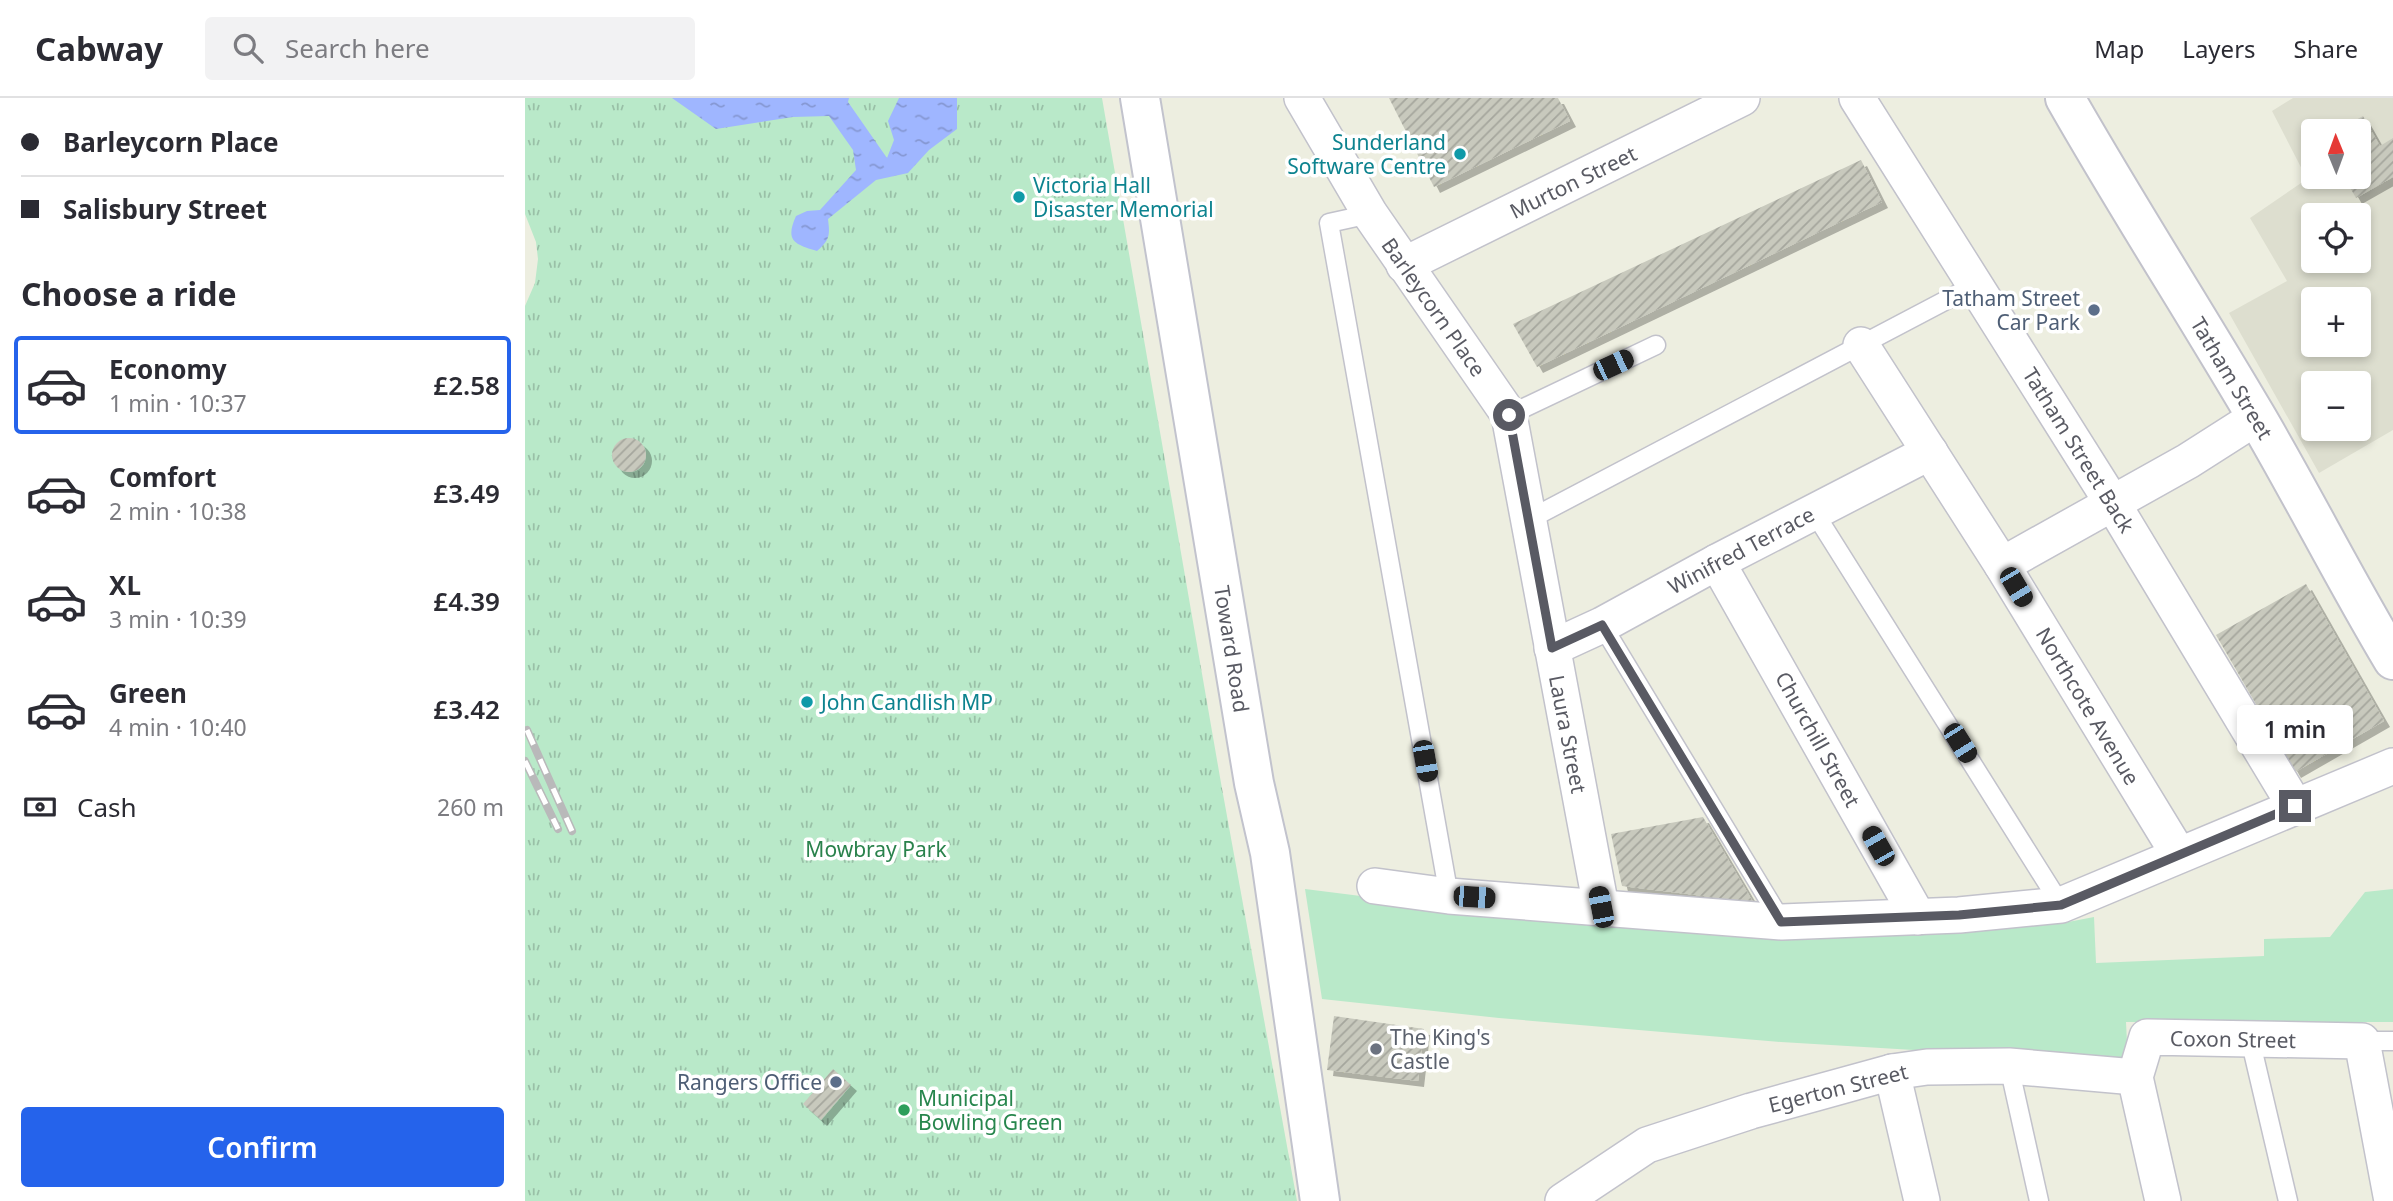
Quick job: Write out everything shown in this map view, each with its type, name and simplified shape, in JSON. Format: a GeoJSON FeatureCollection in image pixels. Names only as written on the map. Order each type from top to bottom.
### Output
{"type":"FeatureCollection","features":[{"type":"Feature","properties":{"kind":"main road","name":"Toward Road"},"geometry":{"type":"LineString","coordinates":[[1140,98],[1254,783],[1270,853],[1320,1201]]}},
{"type":"Feature","properties":{"kind":"main road","name":"Tatham Street"},"geometry":{"type":"LineString","coordinates":[[2065,98],[2125,202],[2257,417],[2348,584],[2393,660]]}},
{"type":"Feature","properties":{"kind":"street"},"geometry":{"type":"LineString","coordinates":[[1302,98],[1370,214]]}},
{"type":"Feature","properties":{"kind":"street","name":"Murton Street"},"geometry":{"type":"LineString","coordinates":[[1404,265],[1742,98]]}},
{"type":"Feature","properties":{"kind":"street","name":"Tatham Street Back"},"geometry":{"type":"LineString","coordinates":[[1857,98],[2113,504],[2295,806]]}},
{"type":"Feature","properties":{"kind":"street","name":"Barleycorn Place"},"geometry":{"type":"LineString","coordinates":[[1370,214],[1509,415],[1528,520]]}},
{"type":"Feature","properties":{"kind":"street","name":"Northcote Avenue"},"geometry":{"type":"LineString","coordinates":[[1861,345],[2003,565],[2179,855]]}},
{"type":"Feature","properties":{"kind":"street"},"geometry":{"type":"LineString","coordinates":[[2003,565],[2113,504],[2257,417]]}},
{"type":"Feature","properties":{"kind":"street","name":"Winifred Terrace"},"geometry":{"type":"LineString","coordinates":[[1552,648],[1602,625],[1930,452]]}},
{"type":"Feature","properties":{"kind":"street","name":"Laura Street"},"geometry":{"type":"LineString","coordinates":[[1528,520],[1601,907]]}},
{"type":"Feature","properties":{"kind":"street","name":"Churchill Street"},"geometry":{"type":"LineString","coordinates":[[1717,562],[1918,917]]}},
{"type":"Feature","properties":{"kind":"street"},"geometry":{"type":"LineString","coordinates":[[1375,886],[1449,896],[1781,922],[1918,917],[2061,905],[2393,766]]}},
{"type":"Feature","properties":{"kind":"street","name":"Coxon Street"},"geometry":{"type":"LineString","coordinates":[[2164,1201],[2135,1077],[2147,1037],[2377,1041]]}},
{"type":"Feature","properties":{"kind":"street"},"geometry":{"type":"LineString","coordinates":[[2377,1041],[2392,1201]]}},
{"type":"Feature","properties":{"kind":"street","name":"Egerton Street"},"geometry":{"type":"LineString","coordinates":[[1563,1201],[1647,1145],[1751,1111],[1892,1072],[1927,1067],[2009,1066],[2135,1077]]}},
{"type":"Feature","properties":{"kind":"street"},"geometry":{"type":"LineString","coordinates":[[1892,1072],[1922,1201]]}},
{"type":"Feature","properties":{"kind":"lane"},"geometry":{"type":"LineString","coordinates":[[1370,214],[1329,223],[1449,896]]}},
{"type":"Feature","properties":{"kind":"lane"},"geometry":{"type":"LineString","coordinates":[[1528,520],[1975,285]]}},
{"type":"Feature","properties":{"kind":"lane"},"geometry":{"type":"LineString","coordinates":[[1509,415],[1656,345]]}},
{"type":"Feature","properties":{"kind":"lane"},"geometry":{"type":"LineString","coordinates":[[1814,512],[2061,905]]}},
{"type":"Feature","properties":{"kind":"lane"},"geometry":{"type":"LineString","coordinates":[[1602,625],[1781,922]]}},
{"type":"Feature","properties":{"kind":"lane"},"geometry":{"type":"LineString","coordinates":[[2250,1039],[2288,1201]]}},
{"type":"Feature","properties":{"kind":"lane"},"geometry":{"type":"LineString","coordinates":[[2009,1066],[2039,1201]]}},
{"type":"Feature","properties":{"kind":"shaded area"},"geometry":{"type":"Polygon","coordinates":[[[2293,98],[2393,98],[2393,430],[2319,473],[2301,441],[2229,313],[2287,281],[2250,218],[2301,183],[2301,189],[2371,189],[2371,119],[2301,119],[2301,167],[2272,111],[2293,98]]]}},
{"type":"Feature","properties":{"kind":"green space","name":"Mowbray Park"},"geometry":{"type":"Polygon","coordinates":[[[525,98],[1102,98],[1297,1201],[525,1201],[525,306],[535,283],[538,259],[536,242],[525,214],[525,98]]]}},
{"type":"Feature","properties":{"kind":"green space"},"geometry":{"type":"Polygon","coordinates":[[[1305,889],[1592,925],[1804,940],[2063,923],[2094,917],[2096,963],[2264,956],[2264,939],[2330,937],[2365,892],[2393,889],[2393,1022],[2126,1022],[2128,1063],[1781,1042],[1499,1018],[1322,999],[1305,889]]]}},
{"type":"Feature","properties":{"kind":"water"},"geometry":{"type":"Polygon","coordinates":[[[672,98],[849,98],[848,102],[887,158],[894,140],[888,121],[899,98],[957,98],[957,129],[929,150],[908,173],[876,180],[828,219],[828,237],[817,251],[794,240],[791,231],[796,216],[807,211],[820,210],[856,170],[853,150],[829,116],[793,117],[716,129],[672,98]]]}},
{"type":"Feature","properties":{"kind":"building","name":"Sunderland Software Centre"},"geometry":{"type":"Polygon","coordinates":[[[1389,98],[1558,98],[1570,121],[1434,187],[1389,98]]]}},
{"type":"Feature","properties":{"kind":"building"},"geometry":{"type":"Polygon","coordinates":[[[2371,130],[2380,146],[2393,138],[2393,177],[2356,198],[2351,189],[2371,189],[2371,130]]]}},
{"type":"Feature","properties":{"kind":"building"},"geometry":{"type":"Polygon","coordinates":[[[1861,160],[1882,202],[1537,367],[1513,324],[1861,160]]]}},
{"type":"Feature","properties":{"kind":"building"},"geometry":{"type":"Polygon","coordinates":[[[629,438],[641,443],[646,455],[641,467],[629,472],[617,467],[612,455],[617,443],[629,438]]]}},
{"type":"Feature","properties":{"kind":"building"},"geometry":{"type":"Polygon","coordinates":[[[2306,584],[2384,721],[2295,772],[2216,635],[2306,584]]]}},
{"type":"Feature","properties":{"kind":"building"},"geometry":{"type":"Polygon","coordinates":[[[1703,817],[1753,902],[1622,886],[1611,834],[1703,817]]]}},
{"type":"Feature","properties":{"kind":"building","name":"The King's Castle"},"geometry":{"type":"Polygon","coordinates":[[[1334,1016],[1424,1029],[1418,1081],[1327,1070],[1334,1016]]]}},
{"type":"Feature","properties":{"kind":"building"},"geometry":{"type":"Polygon","coordinates":[[[833,1069],[851,1085],[821,1120],[803,1104],[833,1069]]]}},
{"type":"Feature","properties":{"kind":"railway"},"geometry":{"type":"LineString","coordinates":[[527,730],[572,831]]}},
{"type":"Feature","properties":{"kind":"railway"},"geometry":{"type":"LineString","coordinates":[[525,761],[558,829]]}},
{"type":"Feature","properties":{"kind":"place","name":"Sunderland Software Centre"},"geometry":{"type":"Point","coordinates":[1460,154]}},
{"type":"Feature","properties":{"kind":"place","name":"Victoria Hall Disaster Memorial"},"geometry":{"type":"Point","coordinates":[1019,197]}},
{"type":"Feature","properties":{"kind":"place","name":"Tatham Street Car Park"},"geometry":{"type":"Point","coordinates":[2094,310]}},
{"type":"Feature","properties":{"kind":"place","name":"John Candlish MP"},"geometry":{"type":"Point","coordinates":[807,702]}},
{"type":"Feature","properties":{"kind":"place","name":"The King's Castle"},"geometry":{"type":"Point","coordinates":[1376,1049]}},
{"type":"Feature","properties":{"kind":"place","name":"Rangers Office"},"geometry":{"type":"Point","coordinates":[836,1082]}},
{"type":"Feature","properties":{"kind":"place","name":"Municipal Bowling Green"},"geometry":{"type":"Point","coordinates":[904,1110]}},
{"type":"Feature","properties":{"kind":"route"},"geometry":{"type":"LineString","coordinates":[[1509,415],[1552,648],[1602,625],[1781,922],[1959,915],[2061,905],[2295,806]]}}]}
